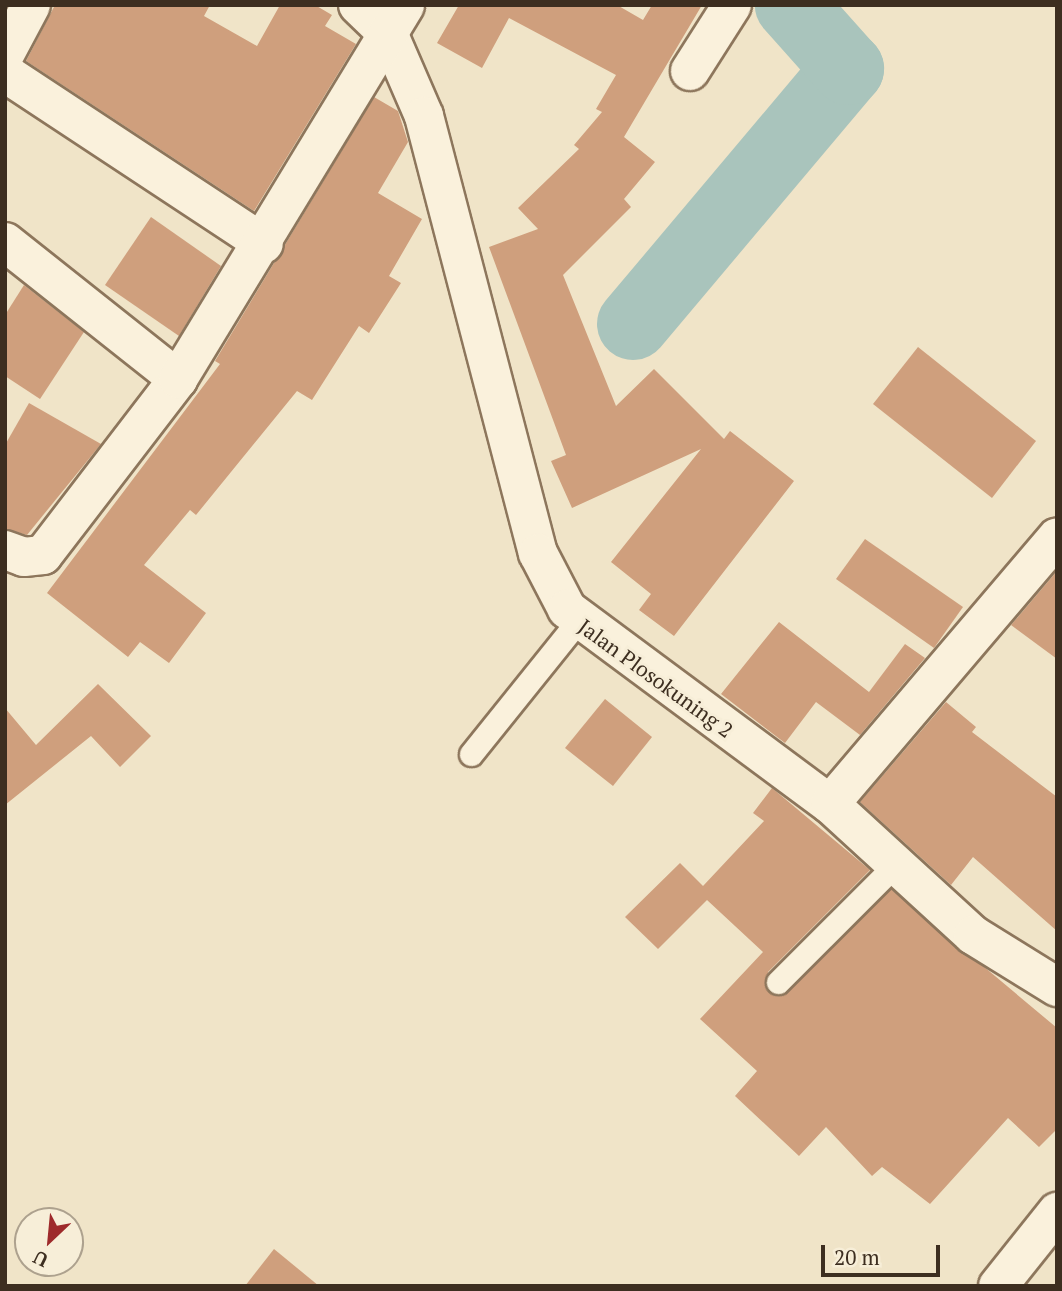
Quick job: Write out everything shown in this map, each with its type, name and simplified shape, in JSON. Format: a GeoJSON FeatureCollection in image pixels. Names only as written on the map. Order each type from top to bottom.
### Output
{"type":"FeatureCollection","features":[{"type":"Feature","properties":{"kind":"street"},"geometry":{"type":"LineString","coordinates":[[5,54],[31,5]]}},
{"type":"Feature","properties":{"kind":"street","name":"Jalan Plosokuning 2"},"geometry":{"type":"LineString","coordinates":[[358,5],[397,20],[538,553],[578,621],[830,804],[973,935],[1057,987]]}},
{"type":"Feature","properties":{"kind":"street"},"geometry":{"type":"LineString","coordinates":[[690,71],[732,5]]}},
{"type":"Feature","properties":{"kind":"street"},"geometry":{"type":"LineString","coordinates":[[5,550],[24,558],[43,555],[178,379],[264,244],[397,20]]}},
{"type":"Feature","properties":{"kind":"street"},"geometry":{"type":"LineString","coordinates":[[5,73],[264,244]]}},
{"type":"Feature","properties":{"kind":"street"},"geometry":{"type":"LineString","coordinates":[[5,242],[178,379]]}},
{"type":"Feature","properties":{"kind":"street"},"geometry":{"type":"LineString","coordinates":[[830,804],[1057,537]]}},
{"type":"Feature","properties":{"kind":"street"},"geometry":{"type":"LineString","coordinates":[[998,1286],[1057,1212]]}},
{"type":"Feature","properties":{"kind":"lane"},"geometry":{"type":"LineString","coordinates":[[471,754],[578,621]]}},
{"type":"Feature","properties":{"kind":"lane"},"geometry":{"type":"LineString","coordinates":[[778,982],[895,864]]}},
{"type":"Feature","properties":{"kind":"building"},"geometry":{"type":"Polygon","coordinates":[[[55,5],[210,5],[204,16],[257,46],[280,5],[315,5],[332,15],[325,26],[356,44],[254,211],[26,61],[55,5]]]}},
{"type":"Feature","properties":{"kind":"building"},"geometry":{"type":"Polygon","coordinates":[[[459,5],[617,5],[643,20],[652,5],[702,5],[624,137],[655,162],[624,199],[631,207],[563,275],[616,406],[654,369],[724,439],[730,431],[794,481],[674,636],[639,610],[651,594],[611,562],[701,449],[572,508],[551,461],[566,455],[489,247],[538,229],[518,208],[579,149],[574,145],[602,112],[596,109],[616,75],[509,18],[482,68],[437,43],[459,5]]]}},
{"type":"Feature","properties":{"kind":"building"},"geometry":{"type":"Polygon","coordinates":[[[374,97],[398,111],[408,142],[378,193],[422,219],[389,276],[401,283],[369,333],[359,326],[312,400],[297,391],[196,515],[190,510],[144,565],[206,613],[169,663],[140,642],[128,657],[47,593],[220,364],[215,361],[374,97]]]}},
{"type":"Feature","properties":{"kind":"building"},"geometry":{"type":"Polygon","coordinates":[[[151,217],[221,266],[179,336],[105,285],[151,217]]]}},
{"type":"Feature","properties":{"kind":"building"},"geometry":{"type":"Polygon","coordinates":[[[24,285],[84,332],[40,399],[5,376],[5,315],[24,285]]]}},
{"type":"Feature","properties":{"kind":"building"},"geometry":{"type":"Polygon","coordinates":[[[918,347],[1036,441],[992,498],[873,404],[918,347]]]}},
{"type":"Feature","properties":{"kind":"building"},"geometry":{"type":"Polygon","coordinates":[[[29,403],[101,444],[27,535],[5,529],[5,445],[29,403]]]}},
{"type":"Feature","properties":{"kind":"building"},"geometry":{"type":"Polygon","coordinates":[[[865,539],[963,607],[934,648],[836,579],[865,539]]]}},
{"type":"Feature","properties":{"kind":"building"},"geometry":{"type":"Polygon","coordinates":[[[1057,571],[1057,659],[1011,625],[1057,571]]]}},
{"type":"Feature","properties":{"kind":"building"},"geometry":{"type":"Polygon","coordinates":[[[779,622],[869,692],[905,644],[925,658],[860,735],[816,702],[785,743],[721,694],[779,622]]]}},
{"type":"Feature","properties":{"kind":"building"},"geometry":{"type":"Polygon","coordinates":[[[98,684],[151,736],[120,767],[91,736],[5,805],[5,708],[36,745],[98,684]]]}},
{"type":"Feature","properties":{"kind":"building"},"geometry":{"type":"Polygon","coordinates":[[[605,699],[652,737],[613,786],[565,748],[605,699]]]}},
{"type":"Feature","properties":{"kind":"building"},"geometry":{"type":"Polygon","coordinates":[[[946,702],[976,727],[972,732],[1057,797],[1057,931],[973,857],[951,885],[860,802],[946,702]]]}},
{"type":"Feature","properties":{"kind":"building"},"geometry":{"type":"Polygon","coordinates":[[[772,788],[870,870],[768,972],[768,991],[788,992],[891,889],[1057,1028],[1057,1129],[1039,1147],[1008,1118],[930,1204],[882,1167],[872,1176],[826,1127],[799,1156],[735,1096],[757,1071],[700,1019],[763,952],[707,900],[658,949],[625,917],[680,863],[703,886],[764,821],[753,813],[772,788]]]}},
{"type":"Feature","properties":{"kind":"building"},"geometry":{"type":"Polygon","coordinates":[[[274,1249],[319,1286],[245,1286],[274,1249]]]}},
{"type":"Feature","properties":{"kind":"waterway"},"geometry":{"type":"LineString","coordinates":[[633,324],[848,69],[791,5]]}}]}
